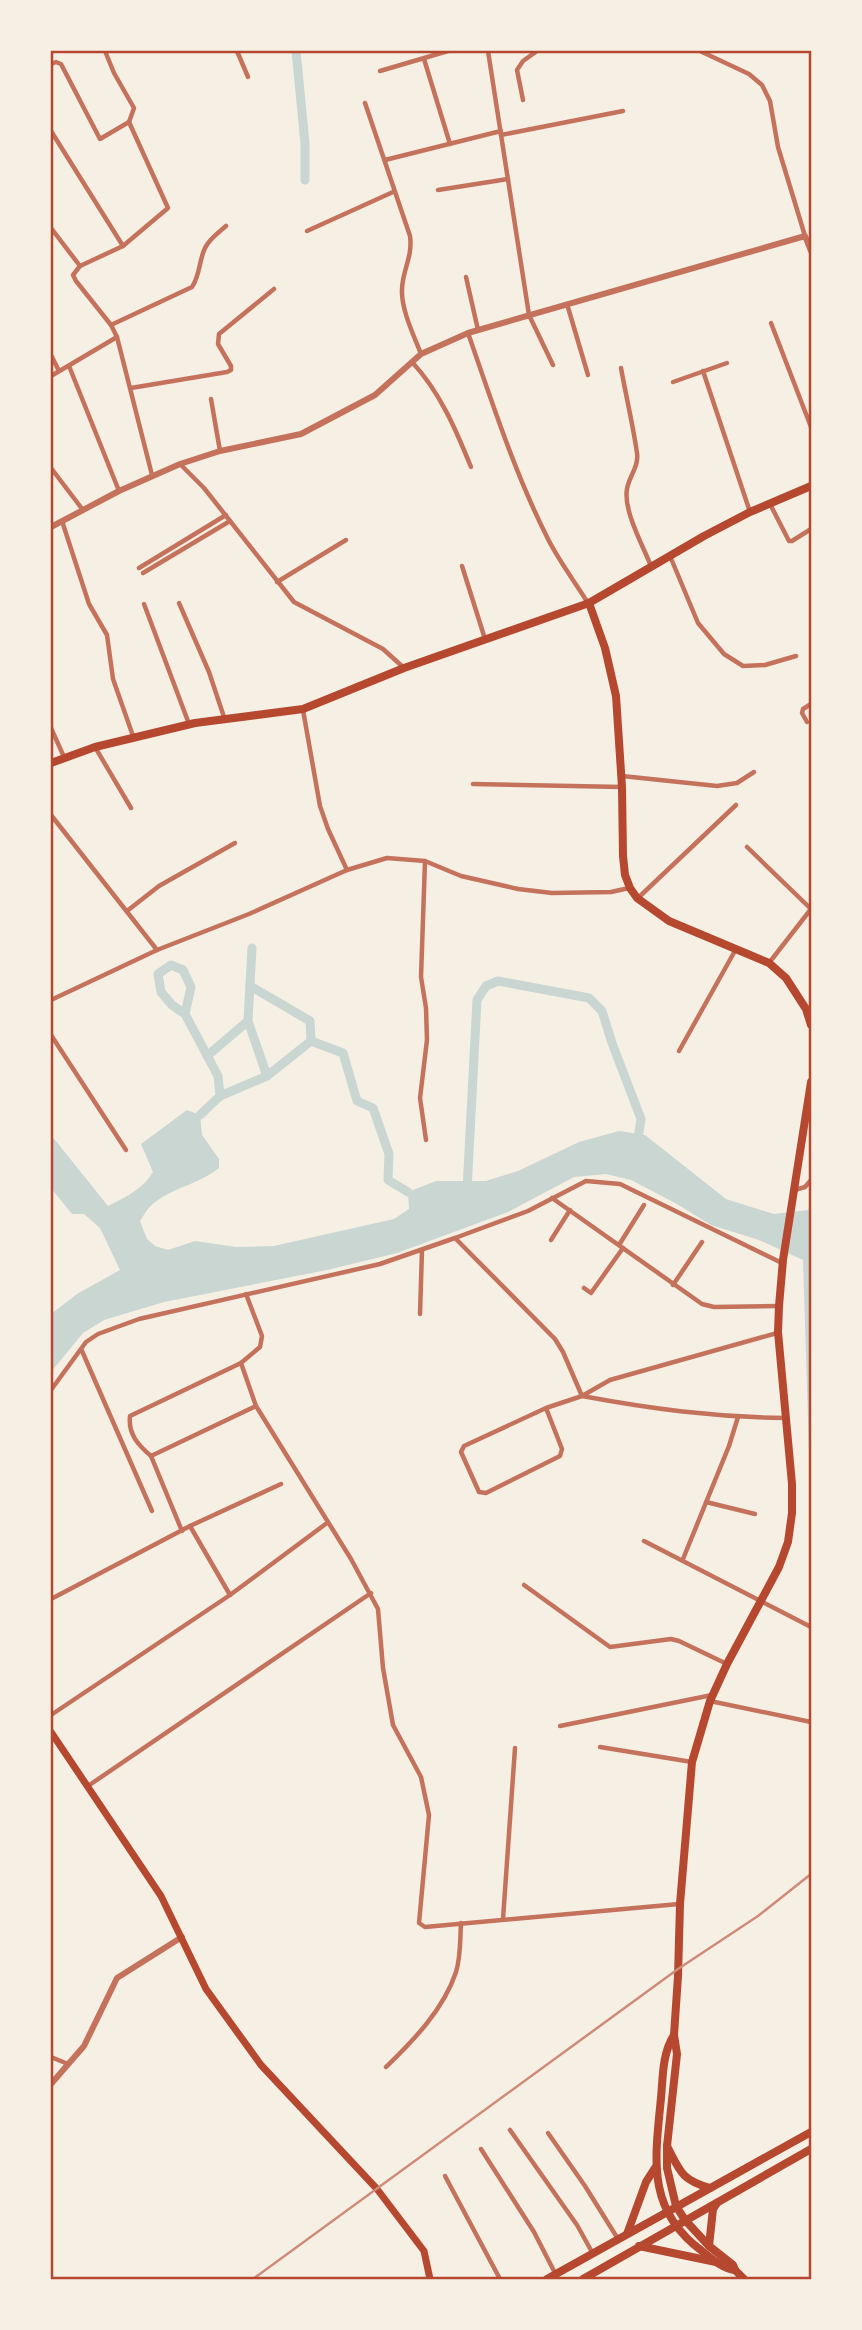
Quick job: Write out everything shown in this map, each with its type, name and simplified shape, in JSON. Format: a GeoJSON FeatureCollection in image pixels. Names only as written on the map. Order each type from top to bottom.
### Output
{"type":"FeatureCollection","features":[{"type":"Feature","properties":{"kind":"main road"},"geometry":{"type":"LineString","coordinates":[[51,763],[133,736],[189,724],[303,709],[404,668],[589,603],[750,512],[811,486]]}},
{"type":"Feature","properties":{"kind":"main road"},"geometry":{"type":"LineString","coordinates":[[589,603],[605,648],[616,696],[623,856],[625,875],[630,888],[637,898],[669,921],[769,963],[786,978],[806,1009],[811,1025]]}},
{"type":"Feature","properties":{"kind":"main road"},"geometry":{"type":"LineString","coordinates":[[744,2279],[733,2265],[709,2246],[685,2220],[676,2206],[667,2168],[677,2054],[674,2035],[680,1904],[692,1762],[711,1698],[779,1567],[788,1542],[792,1484],[784,1418],[778,1332],[779,1306],[783,1262],[811,1082]]}},
{"type":"Feature","properties":{"kind":"main road"},"geometry":{"type":"LineString","coordinates":[[51,1732],[161,1896],[206,1989],[261,2065],[377,2189],[424,2251],[430,2279]]}},
{"type":"Feature","properties":{"kind":"main road"},"geometry":{"type":"LineString","coordinates":[[674,2035],[665,2054],[655,2168],[667,2211],[676,2225],[693,2245],[716,2262]]}},
{"type":"Feature","properties":{"kind":"main road"},"geometry":{"type":"LineString","coordinates":[[547,2279],[811,2132]]}},
{"type":"Feature","properties":{"kind":"main road"},"geometry":{"type":"LineString","coordinates":[[667,2146],[689,2183],[710,2188]]}},
{"type":"Feature","properties":{"kind":"main road"},"geometry":{"type":"LineString","coordinates":[[583,2279],[811,2149]]}},
{"type":"Feature","properties":{"kind":"main road"},"geometry":{"type":"LineString","coordinates":[[627,2234],[646,2182],[655,2168]]}},
{"type":"Feature","properties":{"kind":"main road"},"geometry":{"type":"LineString","coordinates":[[709,2246],[713,2209],[717,2203]]}},
{"type":"Feature","properties":{"kind":"main road"},"geometry":{"type":"LineString","coordinates":[[639,2246],[716,2262],[735,2270]]}},
{"type":"Feature","properties":{"kind":"street"},"geometry":{"type":"LineString","coordinates":[[51,64],[61,64],[100,139],[128,122],[134,108],[105,51]]}},
{"type":"Feature","properties":{"kind":"street"},"geometry":{"type":"LineString","coordinates":[[237,51],[248,77]]}},
{"type":"Feature","properties":{"kind":"street"},"geometry":{"type":"LineString","coordinates":[[380,71],[448,51]]}},
{"type":"Feature","properties":{"kind":"street"},"geometry":{"type":"LineString","coordinates":[[488,51],[529,315],[553,365]]}},
{"type":"Feature","properties":{"kind":"street"},"geometry":{"type":"LineString","coordinates":[[523,100],[517,70],[523,61],[537,51]]}},
{"type":"Feature","properties":{"kind":"street"},"geometry":{"type":"LineString","coordinates":[[700,51],[749,74],[762,85],[770,101],[778,148],[811,251]]}},
{"type":"Feature","properties":{"kind":"street"},"geometry":{"type":"LineString","coordinates":[[424,59],[450,144]]}},
{"type":"Feature","properties":{"kind":"street"},"geometry":{"type":"LineString","coordinates":[[365,103],[410,236],[412,250],[402,291],[421,354]]}},
{"type":"Feature","properties":{"kind":"street"},"geometry":{"type":"LineString","coordinates":[[385,160],[501,133],[623,111]]}},
{"type":"Feature","properties":{"kind":"street"},"geometry":{"type":"LineString","coordinates":[[128,122],[168,208],[123,246],[80,266],[73,275],[117,337],[152,475]]}},
{"type":"Feature","properties":{"kind":"street"},"geometry":{"type":"LineString","coordinates":[[51,131],[123,246]]}},
{"type":"Feature","properties":{"kind":"street"},"geometry":{"type":"LineString","coordinates":[[438,190],[508,179]]}},
{"type":"Feature","properties":{"kind":"street"},"geometry":{"type":"LineString","coordinates":[[307,231],[393,192]]}},
{"type":"Feature","properties":{"kind":"street"},"geometry":{"type":"LineString","coordinates":[[111,325],[192,287],[196,282],[205,248],[226,226]]}},
{"type":"Feature","properties":{"kind":"street"},"geometry":{"type":"LineString","coordinates":[[51,228],[80,266]]}},
{"type":"Feature","properties":{"kind":"street"},"geometry":{"type":"LineString","coordinates":[[51,527],[119,491],[180,464],[220,450],[300,434],[375,395],[421,354],[468,333],[805,236]]}},
{"type":"Feature","properties":{"kind":"street"},"geometry":{"type":"LineString","coordinates":[[466,277],[478,330]]}},
{"type":"Feature","properties":{"kind":"street"},"geometry":{"type":"LineString","coordinates":[[131,388],[231,370],[218,344],[219,334],[274,289]]}},
{"type":"Feature","properties":{"kind":"street"},"geometry":{"type":"LineString","coordinates":[[567,304],[588,375]]}},
{"type":"Feature","properties":{"kind":"street"},"geometry":{"type":"LineString","coordinates":[[771,323],[811,426]]}},
{"type":"Feature","properties":{"kind":"street"},"geometry":{"type":"LineString","coordinates":[[468,333],[533,509],[550,542],[589,603]]}},
{"type":"Feature","properties":{"kind":"street"},"geometry":{"type":"LineString","coordinates":[[51,376],[117,337]]}},
{"type":"Feature","properties":{"kind":"street"},"geometry":{"type":"LineString","coordinates":[[51,355],[59,371]]}},
{"type":"Feature","properties":{"kind":"street"},"geometry":{"type":"LineString","coordinates":[[412,362],[427,378],[454,425],[471,467]]}},
{"type":"Feature","properties":{"kind":"street"},"geometry":{"type":"LineString","coordinates":[[673,382],[727,363]]}},
{"type":"Feature","properties":{"kind":"street"},"geometry":{"type":"LineString","coordinates":[[69,366],[119,491]]}},
{"type":"Feature","properties":{"kind":"street"},"geometry":{"type":"LineString","coordinates":[[621,368],[638,456],[635,472],[627,488],[628,500],[634,524],[652,566]]}},
{"type":"Feature","properties":{"kind":"street"},"geometry":{"type":"LineString","coordinates":[[703,371],[750,512]]}},
{"type":"Feature","properties":{"kind":"street"},"geometry":{"type":"LineString","coordinates":[[211,399],[220,450]]}},
{"type":"Feature","properties":{"kind":"street"},"geometry":{"type":"LineString","coordinates":[[180,464],[204,488],[294,602],[383,649],[404,668]]}},
{"type":"Feature","properties":{"kind":"street"},"geometry":{"type":"LineString","coordinates":[[51,468],[82,510]]}},
{"type":"Feature","properties":{"kind":"street"},"geometry":{"type":"LineString","coordinates":[[770,504],[789,541],[811,530]]}},
{"type":"Feature","properties":{"kind":"street"},"geometry":{"type":"LineString","coordinates":[[226,515],[141,570],[230,520]]}},
{"type":"Feature","properties":{"kind":"street"},"geometry":{"type":"LineString","coordinates":[[62,521],[89,604],[107,635],[113,678],[133,736]]}},
{"type":"Feature","properties":{"kind":"street"},"geometry":{"type":"LineString","coordinates":[[277,582],[346,540]]}},
{"type":"Feature","properties":{"kind":"street"},"geometry":{"type":"LineString","coordinates":[[670,556],[698,623],[724,654],[743,666],[765,665],[796,656]]}},
{"type":"Feature","properties":{"kind":"street"},"geometry":{"type":"LineString","coordinates":[[462,566],[485,640]]}},
{"type":"Feature","properties":{"kind":"street"},"geometry":{"type":"LineString","coordinates":[[179,603],[209,672],[225,719]]}},
{"type":"Feature","properties":{"kind":"street"},"geometry":{"type":"LineString","coordinates":[[144,604],[189,724]]}},
{"type":"Feature","properties":{"kind":"street"},"geometry":{"type":"LineString","coordinates":[[807,722],[803,709],[811,704]]}},
{"type":"Feature","properties":{"kind":"street"},"geometry":{"type":"LineString","coordinates":[[303,709],[320,806],[347,870]]}},
{"type":"Feature","properties":{"kind":"street"},"geometry":{"type":"LineString","coordinates":[[51,728],[65,758]]}},
{"type":"Feature","properties":{"kind":"street"},"geometry":{"type":"LineString","coordinates":[[95,747],[131,808]]}},
{"type":"Feature","properties":{"kind":"street"},"geometry":{"type":"LineString","coordinates":[[621,776],[717,786],[737,783],[754,772]]}},
{"type":"Feature","properties":{"kind":"street"},"geometry":{"type":"LineString","coordinates":[[473,785],[622,787]]}},
{"type":"Feature","properties":{"kind":"street"},"geometry":{"type":"LineString","coordinates":[[637,898],[736,804]]}},
{"type":"Feature","properties":{"kind":"street"},"geometry":{"type":"LineString","coordinates":[[51,815],[158,950]]}},
{"type":"Feature","properties":{"kind":"street"},"geometry":{"type":"LineString","coordinates":[[127,911],[159,886],[235,843]]}},
{"type":"Feature","properties":{"kind":"street"},"geometry":{"type":"LineString","coordinates":[[747,847],[811,908],[769,963]]}},
{"type":"Feature","properties":{"kind":"street"},"geometry":{"type":"LineString","coordinates":[[51,1000],[158,950],[249,914],[347,870],[387,858],[425,861],[461,876],[518,889],[611,892],[630,888]]}},
{"type":"Feature","properties":{"kind":"street"},"geometry":{"type":"LineString","coordinates":[[425,861],[421,977],[427,1040],[420,1098],[426,1140]]}},
{"type":"Feature","properties":{"kind":"street"},"geometry":{"type":"LineString","coordinates":[[679,1051],[736,949]]}},
{"type":"Feature","properties":{"kind":"street"},"geometry":{"type":"LineString","coordinates":[[51,1035],[126,1150]]}},
{"type":"Feature","properties":{"kind":"street"},"geometry":{"type":"LineString","coordinates":[[794,1191],[805,1187],[811,1180]]}},
{"type":"Feature","properties":{"kind":"street"},"geometry":{"type":"LineString","coordinates":[[51,1390],[86,1342],[98,1334],[139,1320],[380,1264],[528,1211],[586,1181],[620,1184],[783,1262]]}},
{"type":"Feature","properties":{"kind":"street"},"geometry":{"type":"LineString","coordinates":[[551,1197],[702,1304],[715,1307],[779,1306]]}},
{"type":"Feature","properties":{"kind":"street"},"geometry":{"type":"LineString","coordinates":[[584,1288],[591,1293],[644,1205]]}},
{"type":"Feature","properties":{"kind":"street"},"geometry":{"type":"LineString","coordinates":[[551,1240],[570,1210]]}},
{"type":"Feature","properties":{"kind":"street"},"geometry":{"type":"LineString","coordinates":[[455,1238],[555,1339],[582,1396]]}},
{"type":"Feature","properties":{"kind":"street"},"geometry":{"type":"LineString","coordinates":[[673,1285],[702,1242]]}},
{"type":"Feature","properties":{"kind":"street"},"geometry":{"type":"LineString","coordinates":[[420,1314],[422,1250]]}},
{"type":"Feature","properties":{"kind":"street"},"geometry":{"type":"LineString","coordinates":[[182,1531],[151,1456],[138,1444],[129,1426],[130,1416],[241,1363],[260,1347],[262,1335],[246,1294]]}},
{"type":"Feature","properties":{"kind":"street"},"geometry":{"type":"LineString","coordinates":[[546,1408],[562,1449],[560,1456],[486,1493],[479,1492],[461,1452],[464,1446],[546,1408],[582,1396],[610,1380],[778,1332]]}},
{"type":"Feature","properties":{"kind":"street"},"geometry":{"type":"LineString","coordinates":[[82,1350],[152,1511]]}},
{"type":"Feature","properties":{"kind":"street"},"geometry":{"type":"LineString","coordinates":[[241,1363],[256,1406],[370,1593],[377,1609],[383,1668],[393,1725],[421,1777],[429,1815],[419,1923],[425,1927],[680,1904]]}},
{"type":"Feature","properties":{"kind":"street"},"geometry":{"type":"LineString","coordinates":[[582,1396],[664,1411],[738,1418],[784,1418]]}},
{"type":"Feature","properties":{"kind":"street"},"geometry":{"type":"LineString","coordinates":[[151,1456],[256,1406]]}},
{"type":"Feature","properties":{"kind":"street"},"geometry":{"type":"LineString","coordinates":[[683,1559],[738,1418]]}},
{"type":"Feature","properties":{"kind":"street"},"geometry":{"type":"LineString","coordinates":[[51,1599],[190,1526],[281,1484]]}},
{"type":"Feature","properties":{"kind":"street"},"geometry":{"type":"LineString","coordinates":[[706,1502],[755,1514]]}},
{"type":"Feature","properties":{"kind":"street"},"geometry":{"type":"LineString","coordinates":[[51,1716],[230,1595],[327,1523]]}},
{"type":"Feature","properties":{"kind":"street"},"geometry":{"type":"LineString","coordinates":[[190,1526],[230,1595]]}},
{"type":"Feature","properties":{"kind":"street"},"geometry":{"type":"LineString","coordinates":[[644,1541],[811,1627]]}},
{"type":"Feature","properties":{"kind":"street"},"geometry":{"type":"LineString","coordinates":[[524,1585],[610,1647],[679,1640],[727,1664]]}},
{"type":"Feature","properties":{"kind":"street"},"geometry":{"type":"LineString","coordinates":[[87,1787],[370,1593]]}},
{"type":"Feature","properties":{"kind":"street"},"geometry":{"type":"LineString","coordinates":[[560,1727],[711,1698],[811,1722]]}},
{"type":"Feature","properties":{"kind":"street"},"geometry":{"type":"LineString","coordinates":[[600,1746],[692,1762]]}},
{"type":"Feature","properties":{"kind":"street"},"geometry":{"type":"LineString","coordinates":[[503,1919],[515,1748]]}},
{"type":"Feature","properties":{"kind":"street"},"geometry":{"type":"LineString","coordinates":[[386,2067],[415,2039],[436,2011],[451,1983],[459,1959],[461,1923]]}},
{"type":"Feature","properties":{"kind":"street"},"geometry":{"type":"LineString","coordinates":[[51,2084],[84,2046],[117,1978],[182,1937]]}},
{"type":"Feature","properties":{"kind":"street"},"geometry":{"type":"LineString","coordinates":[[51,2057],[68,2064]]}},
{"type":"Feature","properties":{"kind":"street"},"geometry":{"type":"LineString","coordinates":[[510,2130],[577,2225],[593,2253]]}},
{"type":"Feature","properties":{"kind":"street"},"geometry":{"type":"LineString","coordinates":[[548,2133],[618,2239]]}},
{"type":"Feature","properties":{"kind":"street"},"geometry":{"type":"LineString","coordinates":[[481,2149],[534,2232],[556,2274]]}},
{"type":"Feature","properties":{"kind":"street"},"geometry":{"type":"LineString","coordinates":[[445,2176],[500,2279]]}},
{"type":"Feature","properties":{"kind":"shaded area"},"geometry":{"type":"Polygon","coordinates":[[[187,1110],[200,1115],[202,1135],[219,1159],[219,1168],[162,1198],[150,1207],[140,1221],[147,1239],[155,1246],[168,1250],[195,1241],[236,1247],[274,1246],[394,1219],[409,1209],[408,1192],[436,1181],[486,1181],[518,1171],[579,1142],[619,1131],[645,1135],[726,1199],[774,1214],[808,1210],[811,1203],[811,1458],[803,1260],[759,1240],[711,1225],[631,1180],[606,1174],[574,1177],[508,1212],[397,1253],[327,1270],[164,1302],[104,1320],[83,1333],[51,1372],[51,1314],[77,1294],[120,1270],[100,1228],[84,1214],[72,1214],[51,1188],[51,1135],[108,1206],[139,1188],[153,1172],[141,1144],[187,1110]]]}},
{"type":"Feature","properties":{"kind":"waterway"},"geometry":{"type":"LineString","coordinates":[[296,51],[305,143],[305,180]]}},
{"type":"Feature","properties":{"kind":"waterway"},"geometry":{"type":"LineString","coordinates":[[252,948],[248,1021],[267,1076]]}},
{"type":"Feature","properties":{"kind":"waterway"},"geometry":{"type":"LineString","coordinates":[[185,1014],[191,987],[183,970],[171,965],[158,974],[161,992],[172,1005],[185,1014],[218,1076],[220,1096],[200,1115]]}},
{"type":"Feature","properties":{"kind":"waterway"},"geometry":{"type":"LineString","coordinates":[[467,1190],[477,1000],[486,986],[498,981],[589,998],[602,1011],[641,1119],[637,1145]]}},
{"type":"Feature","properties":{"kind":"waterway"},"geometry":{"type":"LineString","coordinates":[[250,986],[310,1021],[311,1041]]}},
{"type":"Feature","properties":{"kind":"waterway"},"geometry":{"type":"LineString","coordinates":[[207,1056],[248,1021]]}},
{"type":"Feature","properties":{"kind":"waterway"},"geometry":{"type":"LineString","coordinates":[[220,1096],[267,1076],[311,1041],[343,1053],[357,1101],[373,1108],[389,1154],[388,1180],[408,1192]]}},
{"type":"Feature","properties":{"kind":"railway"},"geometry":{"type":"LineString","coordinates":[[253,2279],[678,1969],[758,1916],[811,1874]]}}]}
